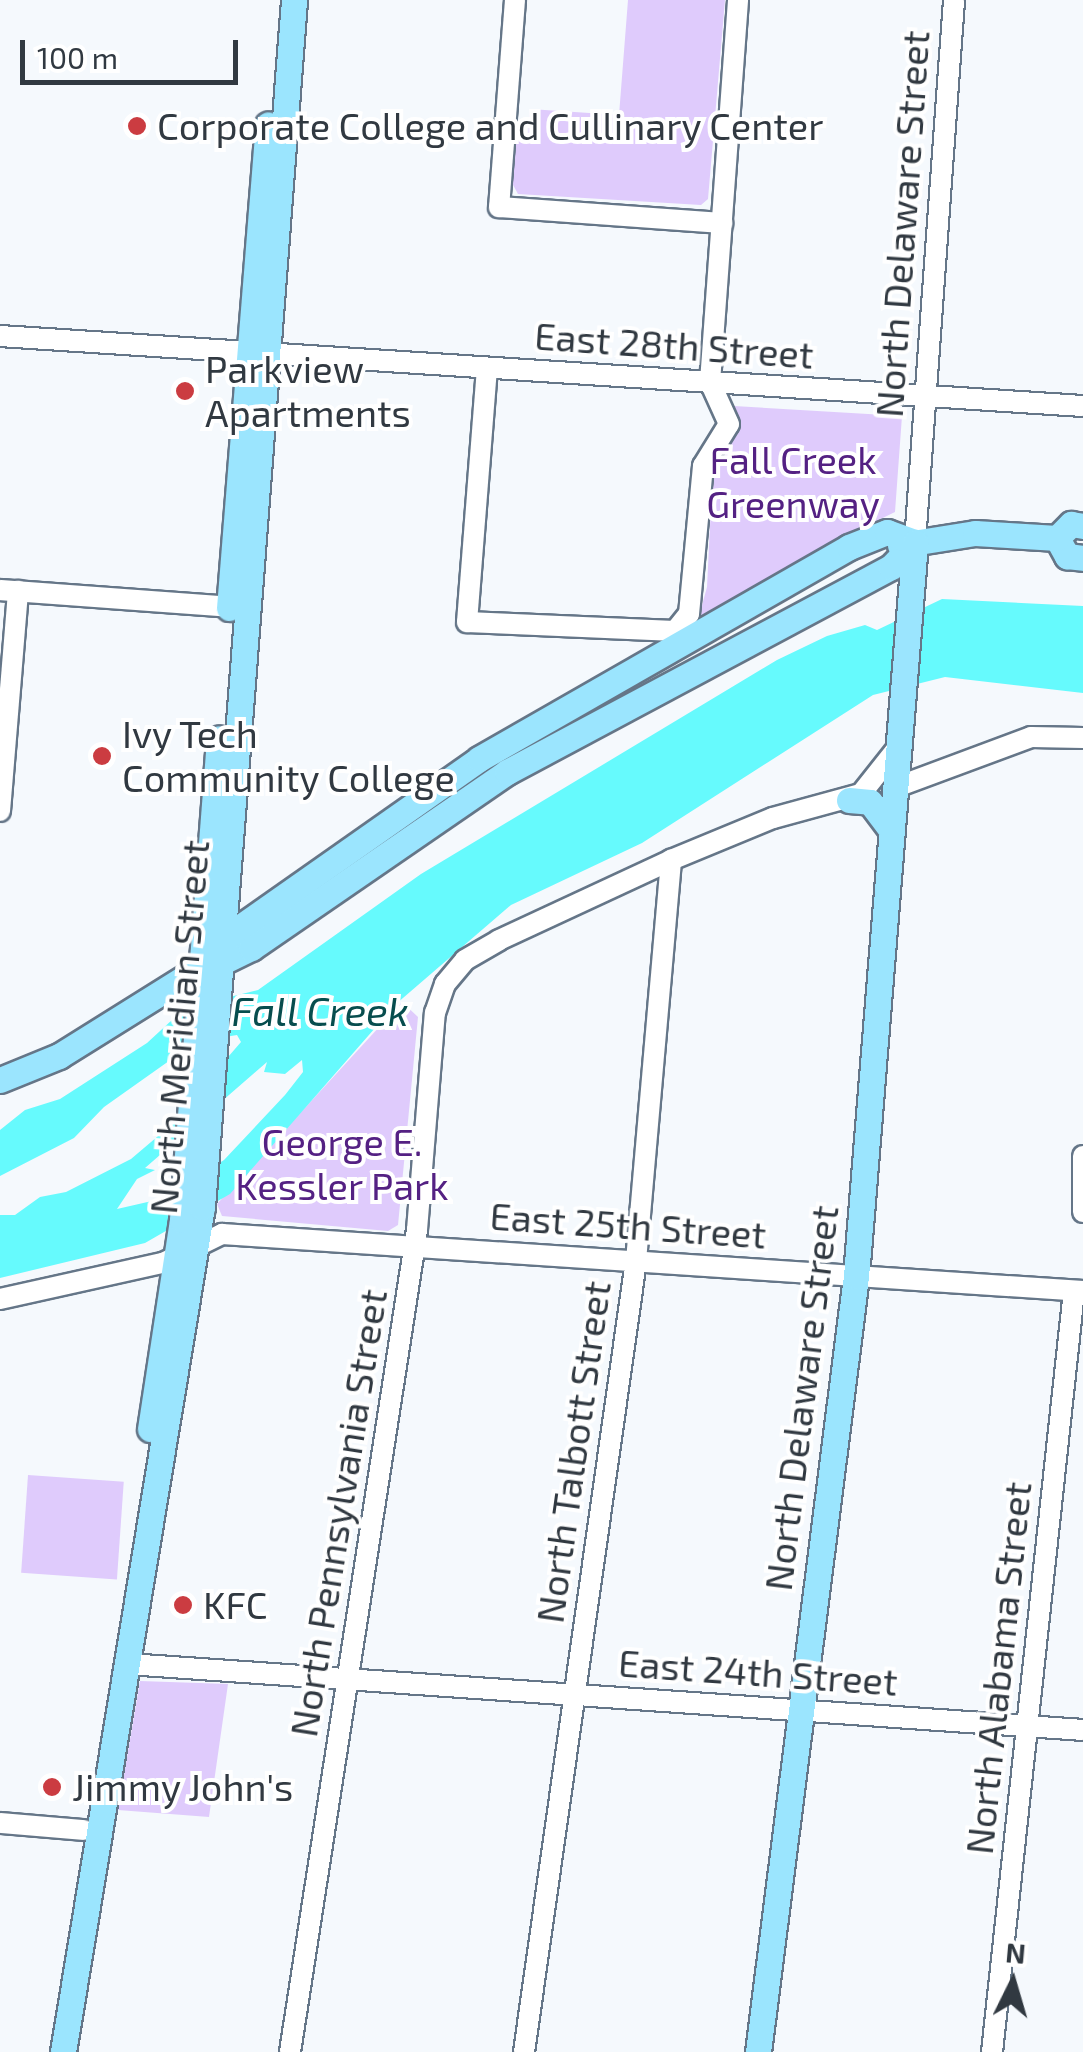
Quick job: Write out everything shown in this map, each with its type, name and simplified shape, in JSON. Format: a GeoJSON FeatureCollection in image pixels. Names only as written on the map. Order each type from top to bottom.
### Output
{"type":"FeatureCollection","features":[{"type":"Feature","properties":{"kind":"main road","name":"North Meridian Street"},"geometry":{"type":"LineString","coordinates":[[226,937],[278,0]]}},
{"type":"Feature","properties":{"kind":"main road","name":"North Meridian Street"},"geometry":{"type":"LineString","coordinates":[[63,2052],[196,1244],[192,1214],[210,981],[230,607],[260,353],[294,0]]}},
{"type":"Feature","properties":{"kind":"main road"},"geometry":{"type":"LineString","coordinates":[[210,981],[226,937],[479,760],[822,561],[887,532],[915,542],[986,532],[1057,538],[1071,524],[1083,526]]}},
{"type":"Feature","properties":{"kind":"main road"},"geometry":{"type":"LineString","coordinates":[[1057,538],[1068,556],[1083,558]]}},
{"type":"Feature","properties":{"kind":"main road"},"geometry":{"type":"LineString","coordinates":[[0,1080],[59,1056],[210,981],[484,786],[890,567],[915,542]]}},
{"type":"Feature","properties":{"kind":"main road","name":"North Delaware Street"},"geometry":{"type":"LineString","coordinates":[[758,2052],[856,1276],[915,542]]}},
{"type":"Feature","properties":{"kind":"main road"},"geometry":{"type":"LineString","coordinates":[[849,800],[870,802],[892,831]]}},
{"type":"Feature","properties":{"kind":"main road","name":"North Meridian Street"},"geometry":{"type":"LineString","coordinates":[[47,2052],[174,1258],[192,1214]]}},
{"type":"Feature","properties":{"kind":"street"},"geometry":{"type":"LineString","coordinates":[[516,0],[499,207],[722,223]]}},
{"type":"Feature","properties":{"kind":"street"},"geometry":{"type":"LineString","coordinates":[[486,368],[467,622],[663,634],[678,629],[691,600],[703,466],[729,424],[710,382],[738,0]]}},
{"type":"Feature","properties":{"kind":"street","name":"North Delaware Street"},"geometry":{"type":"LineString","coordinates":[[915,542],[954,0]]}},
{"type":"Feature","properties":{"kind":"street","name":"East 28th Street"},"geometry":{"type":"LineString","coordinates":[[0,336],[1083,406]]}},
{"type":"Feature","properties":{"kind":"street"},"geometry":{"type":"LineString","coordinates":[[0,811],[9,591],[230,607]]}},
{"type":"Feature","properties":{"kind":"street"},"geometry":{"type":"LineString","coordinates":[[894,788],[1032,737],[1083,738]]}},
{"type":"Feature","properties":{"kind":"street"},"geometry":{"type":"LineString","coordinates":[[670,860],[773,818],[849,800],[868,789],[896,746]]}},
{"type":"Feature","properties":{"kind":"street","name":"North Pennsylvania Street"},"geometry":{"type":"LineString","coordinates":[[290,2052],[414,1246],[435,1013],[445,984],[465,960],[499,940],[670,860]]}},
{"type":"Feature","properties":{"kind":"street","name":"North Talbott Street"},"geometry":{"type":"LineString","coordinates":[[524,2052],[636,1261],[670,860]]}},
{"type":"Feature","properties":{"kind":"street"},"geometry":{"type":"LineString","coordinates":[[1081,1212],[1083,1156]]}},
{"type":"Feature","properties":{"kind":"street","name":"East 25th Street"},"geometry":{"type":"LineString","coordinates":[[0,1298],[174,1258],[222,1234],[1079,1291]]}},
{"type":"Feature","properties":{"kind":"street","name":"North Alabama Street"},"geometry":{"type":"LineString","coordinates":[[992,2052],[1079,1291]]}},
{"type":"Feature","properties":{"kind":"street","name":"East 24th Street"},"geometry":{"type":"LineString","coordinates":[[128,1664],[1083,1730]]}},
{"type":"Feature","properties":{"kind":"street"},"geometry":{"type":"LineString","coordinates":[[0,1823],[84,1830]]}},
{"type":"Feature","properties":{"kind":"green space"},"geometry":{"type":"Polygon","coordinates":[[[628,0],[725,0],[708,199],[701,205],[518,194],[512,183],[516,139],[528,140],[530,109],[619,115],[628,0]]]}},
{"type":"Feature","properties":{"kind":"green space","name":"Fall Creek Greenway"},"geometry":{"type":"Polygon","coordinates":[[[734,406],[902,416],[895,512],[829,544],[696,627],[707,587],[713,466],[738,432],[734,406]]]}},
{"type":"Feature","properties":{"kind":"green space","name":"George E. Kessler Park"},"geometry":{"type":"Polygon","coordinates":[[[402,1002],[418,1017],[398,1225],[388,1231],[222,1216],[217,1204],[402,1002]]]}},
{"type":"Feature","properties":{"kind":"green space"},"geometry":{"type":"Polygon","coordinates":[[[28,1475],[124,1482],[117,1579],[21,1573],[28,1475]]]}},
{"type":"Feature","properties":{"kind":"green space"},"geometry":{"type":"Polygon","coordinates":[[[140,1681],[228,1684],[209,1817],[118,1810],[140,1681]]]}},
{"type":"Feature","properties":{"kind":"water","name":"Fall Creek"},"geometry":{"type":"Polygon","coordinates":[[[942,599],[1083,606],[1083,693],[945,677],[873,695],[642,843],[511,905],[396,1004],[230,1194],[145,1243],[0,1278],[0,1215],[15,1215],[40,1197],[66,1192],[131,1159],[164,1131],[241,1042],[237,1035],[225,1037],[176,1056],[104,1107],[74,1138],[0,1176],[0,1130],[25,1110],[60,1099],[147,1043],[185,1008],[258,990],[421,874],[777,660],[827,636],[865,625],[877,630],[942,599]],[[302,1060],[285,1074],[264,1072],[267,1062],[145,1168],[155,1170],[137,1179],[117,1209],[165,1198],[224,1160],[303,1072],[302,1060]]]}},
{"type":"Feature","properties":{"kind":"place","name":"Corporate College and Cullinary Center"},"geometry":{"type":"Point","coordinates":[137,126]}},
{"type":"Feature","properties":{"kind":"place","name":"Parkview Apartments"},"geometry":{"type":"Point","coordinates":[185,391]}},
{"type":"Feature","properties":{"kind":"place","name":"Ivy Tech Community College"},"geometry":{"type":"Point","coordinates":[102,756]}},
{"type":"Feature","properties":{"kind":"place","name":"KFC"},"geometry":{"type":"Point","coordinates":[183,1605]}},
{"type":"Feature","properties":{"kind":"place","name":"Jimmy John's"},"geometry":{"type":"Point","coordinates":[52,1787]}}]}
